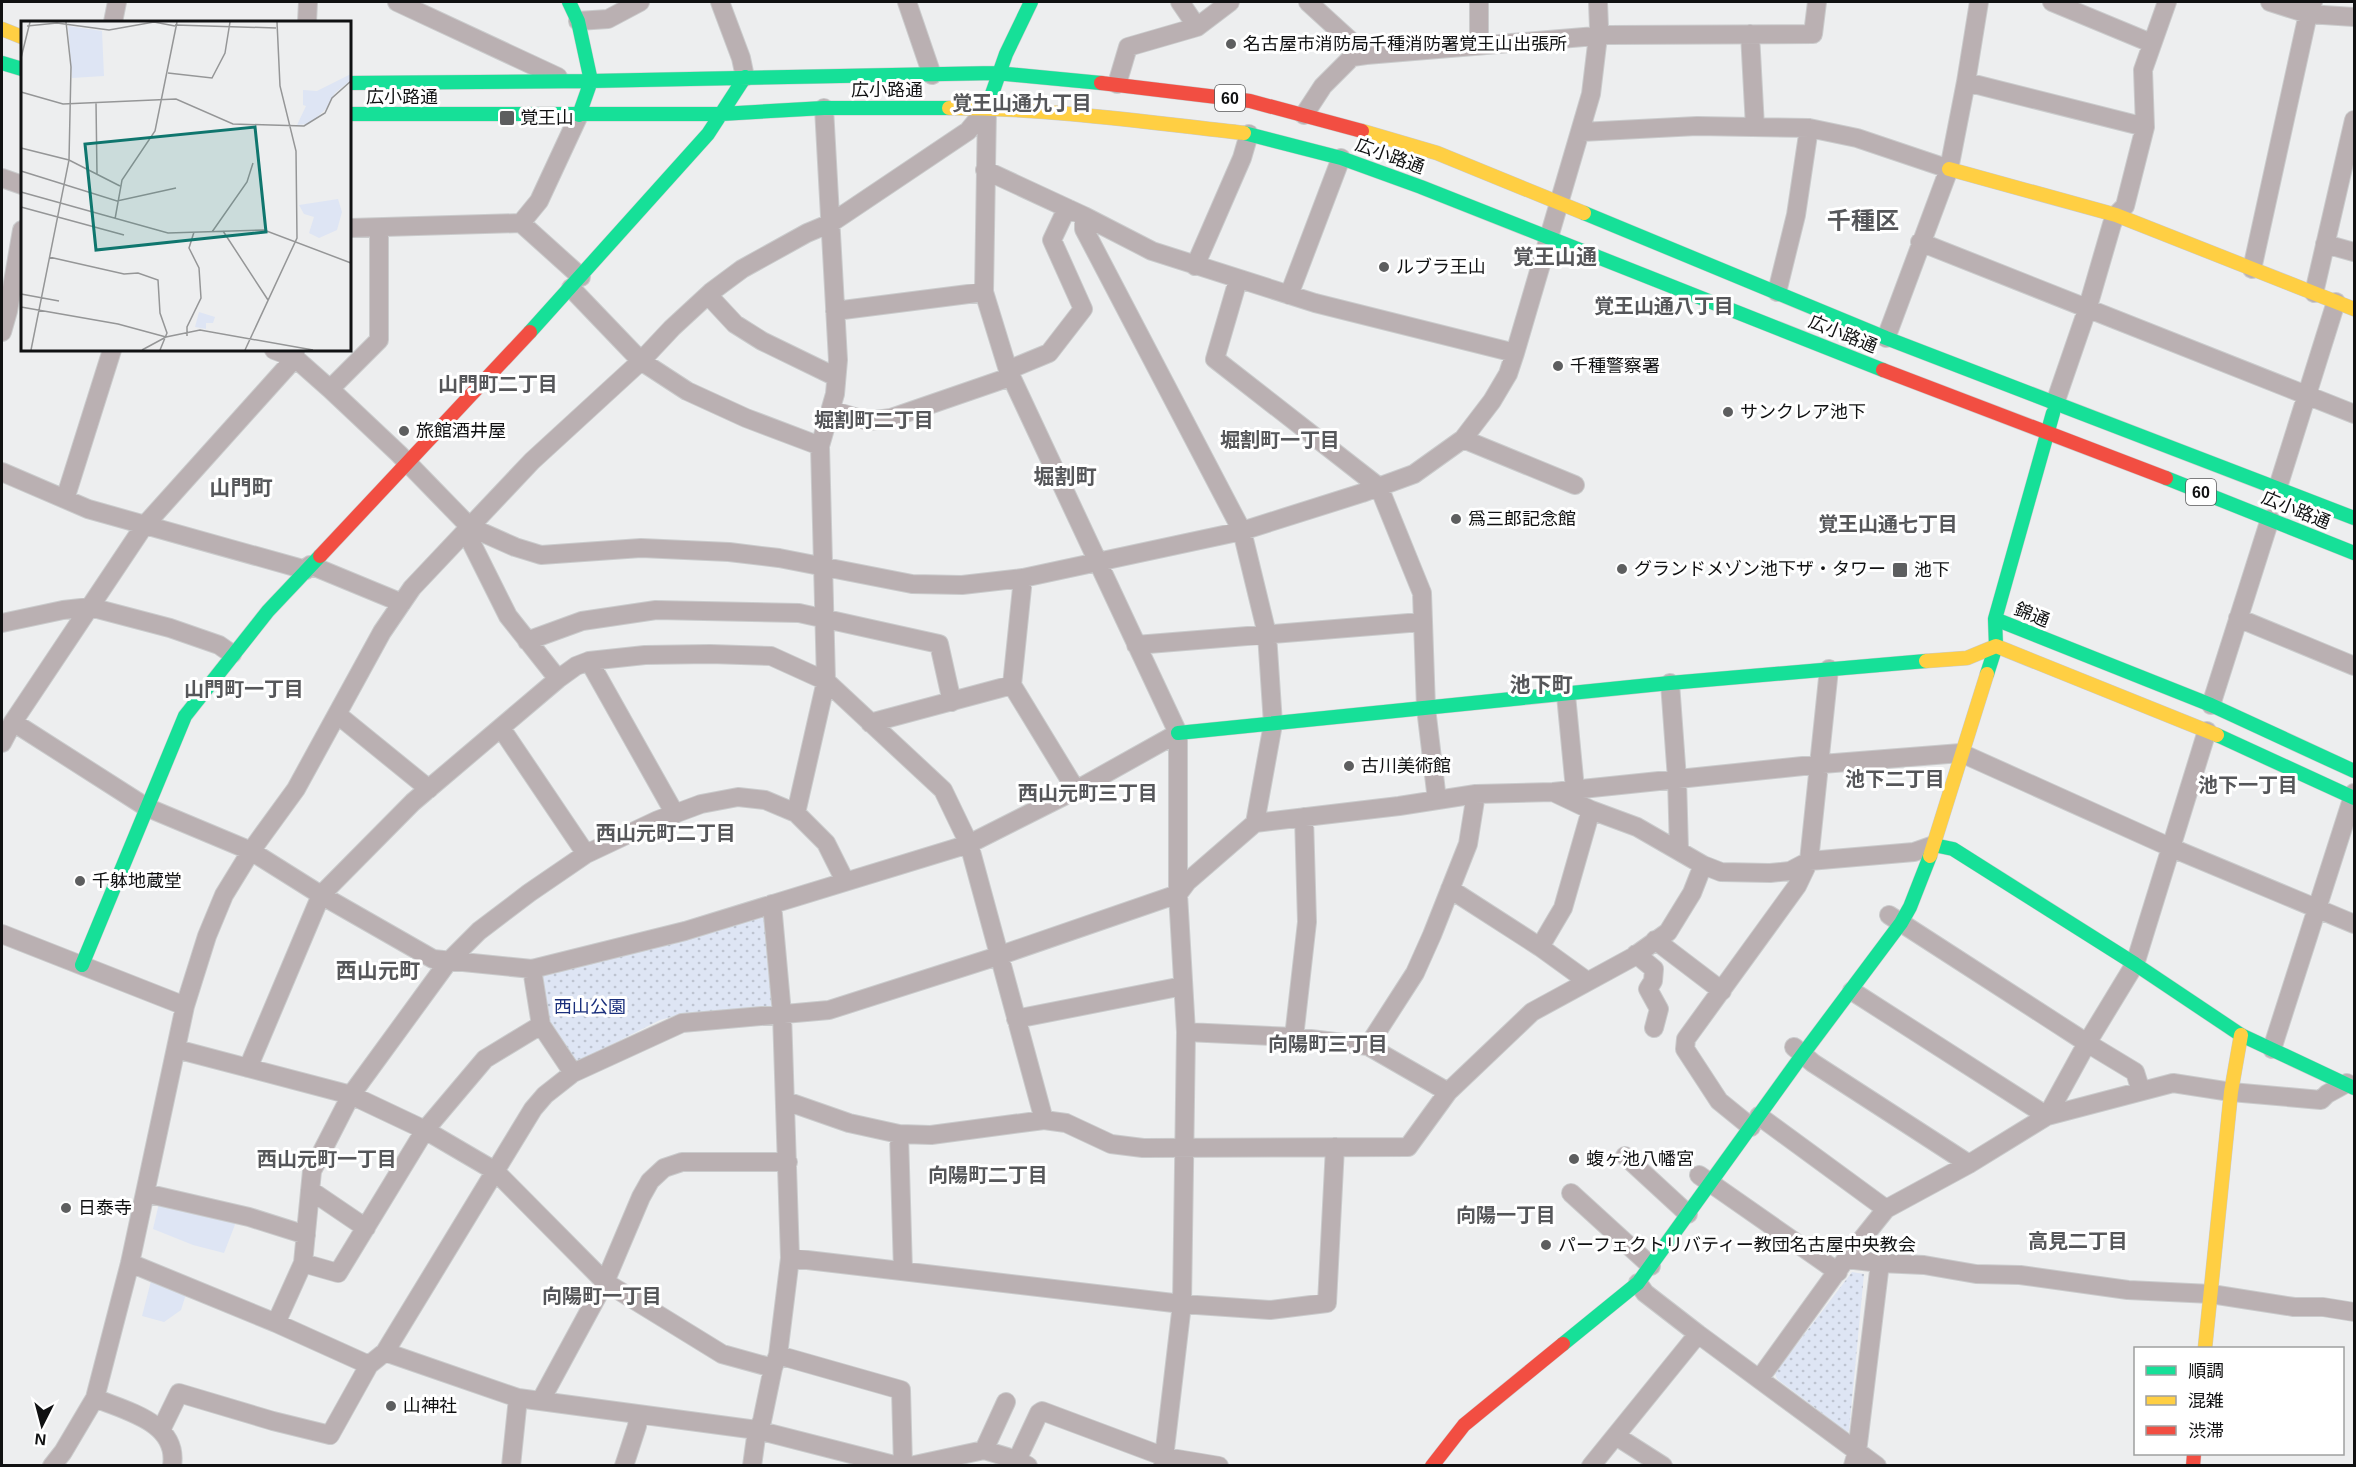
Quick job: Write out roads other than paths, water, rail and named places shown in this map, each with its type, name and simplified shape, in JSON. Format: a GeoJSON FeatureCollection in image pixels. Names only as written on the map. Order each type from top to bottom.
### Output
{"type":"FeatureCollection","features":[{"type":"Feature","properties":{"kind":"street"},"geometry":{"type":"LineString","coordinates":[[113,21],[117,2]]}},
{"type":"Feature","properties":{"kind":"street"},"geometry":{"type":"LineString","coordinates":[[307,21],[309,2]]}},
{"type":"Feature","properties":{"kind":"street"},"geometry":{"type":"LineString","coordinates":[[397,2],[565,81]]}},
{"type":"Feature","properties":{"kind":"street"},"geometry":{"type":"LineString","coordinates":[[351,228],[521,223],[539,201],[579,115],[591,81],[578,21],[569,2]]}},
{"type":"Feature","properties":{"kind":"street"},"geometry":{"type":"LineString","coordinates":[[578,21],[608,19],[640,2]]}},
{"type":"Feature","properties":{"kind":"street"},"geometry":{"type":"LineString","coordinates":[[82,965],[185,716],[232,654],[308,568],[576,282],[708,134],[745,77],[741,58],[720,2]]}},
{"type":"Feature","properties":{"kind":"street"},"geometry":{"type":"LineString","coordinates":[[907,2],[932,75]]}},
{"type":"Feature","properties":{"kind":"street"},"geometry":{"type":"LineString","coordinates":[[1031,2],[996,73],[987,108],[984,292],[1009,374],[1178,733],[1178,894],[1186,1032],[1182,1304],[1164,1461]]}},
{"type":"Feature","properties":{"kind":"street"},"geometry":{"type":"LineString","coordinates":[[1180,2],[1197,27]]}},
{"type":"Feature","properties":{"kind":"street"},"geometry":{"type":"LineString","coordinates":[[1117,84],[1128,47],[1197,27],[1230,2]]}},
{"type":"Feature","properties":{"kind":"street"},"geometry":{"type":"LineString","coordinates":[[1308,2],[1366,55]]}},
{"type":"Feature","properties":{"kind":"street"},"geometry":{"type":"LineString","coordinates":[[1479,2],[1479,45]]}},
{"type":"Feature","properties":{"kind":"street"},"geometry":{"type":"LineString","coordinates":[[279,351],[295,354],[470,527],[515,547],[541,555],[641,549],[729,552],[779,558],[912,584],[962,585],[1023,578],[1242,531],[1414,474],[1463,439],[1492,401],[1508,374],[1515,353],[1581,132],[1591,94],[1598,2]]}},
{"type":"Feature","properties":{"kind":"street"},"geometry":{"type":"LineString","coordinates":[[1304,115],[1323,86],[1352,57],[1608,35],[1813,34],[1817,2]]}},
{"type":"Feature","properties":{"kind":"street"},"geometry":{"type":"LineString","coordinates":[[1886,338],[1949,169],[1979,2]]}},
{"type":"Feature","properties":{"kind":"street"},"geometry":{"type":"LineString","coordinates":[[2052,2],[2151,43]]}},
{"type":"Feature","properties":{"kind":"street"},"geometry":{"type":"LineString","coordinates":[[1432,1466],[1464,1425],[1638,1283],[1688,1214],[1705,1179],[1755,1121],[1799,1051],[1852,991],[1895,919],[1910,907],[1934,845],[1996,646],[1995,619],[2055,403],[2116,215],[2125,206],[2145,127],[2144,70],[2151,43],[2167,2]]}},
{"type":"Feature","properties":{"kind":"street"},"geometry":{"type":"LineString","coordinates":[[2270,2],[2355,17]]}},
{"type":"Feature","properties":{"kind":"street"},"geometry":{"type":"LineString","coordinates":[[2252,269],[2310,8]]}},
{"type":"Feature","properties":{"kind":"street"},"geometry":{"type":"LineString","coordinates":[[2,29],[21,37]]}},
{"type":"Feature","properties":{"kind":"street"},"geometry":{"type":"LineString","coordinates":[[1750,34],[1755,127]]}},
{"type":"Feature","properties":{"kind":"street"},"geometry":{"type":"LineString","coordinates":[[2,63],[21,69]]}},
{"type":"Feature","properties":{"kind":"street","name":"広小路通"},"geometry":{"type":"LineString","coordinates":[[351,82],[591,81],[996,73],[1117,84],[1250,101],[1437,153],[1886,338],[2355,518]]}},
{"type":"Feature","properties":{"kind":"street"},"geometry":{"type":"LineString","coordinates":[[1966,82],[2145,127]]}},
{"type":"Feature","properties":{"kind":"street"},"geometry":{"type":"LineString","coordinates":[[796,813],[826,681],[820,446],[831,410],[838,360],[824,108]]}},
{"type":"Feature","properties":{"kind":"street","name":"広小路通"},"geometry":{"type":"LineString","coordinates":[[351,114],[721,114],[824,108],[987,108],[1105,117],[1249,134],[1341,158],[1551,237],[1871,365],[2048,431],[2355,553]]}},
{"type":"Feature","properties":{"kind":"street"},"geometry":{"type":"LineString","coordinates":[[52,1466],[63,1452],[95,1398],[130,1263],[185,1006],[207,936],[224,895],[251,851],[296,789],[382,632],[412,588],[532,461],[708,295],[742,269],[807,233],[831,223],[968,131],[987,108]]}},
{"type":"Feature","properties":{"kind":"street"},"geometry":{"type":"LineString","coordinates":[[2314,293],[2355,120]]}},
{"type":"Feature","properties":{"kind":"street"},"geometry":{"type":"LineString","coordinates":[[1581,132],[1697,126],[1809,128],[1857,138],[1949,169],[2116,215],[2355,309]]}},
{"type":"Feature","properties":{"kind":"street"},"geometry":{"type":"LineString","coordinates":[[1777,292],[1796,215],[1809,128]]}},
{"type":"Feature","properties":{"kind":"street"},"geometry":{"type":"LineString","coordinates":[[1195,266],[1242,158],[1249,134]]}},
{"type":"Feature","properties":{"kind":"street"},"geometry":{"type":"LineString","coordinates":[[1289,295],[1341,158]]}},
{"type":"Feature","properties":{"kind":"street"},"geometry":{"type":"LineString","coordinates":[[985,170],[1084,216],[1152,251],[1195,266],[1289,295],[1515,353]]}},
{"type":"Feature","properties":{"kind":"street"},"geometry":{"type":"LineString","coordinates":[[2,178],[21,184]]}},
{"type":"Feature","properties":{"kind":"street"},"geometry":{"type":"LineString","coordinates":[[831,410],[868,421],[891,418],[1009,374],[1049,352],[1083,309],[1052,240],[1067,208]]}},
{"type":"Feature","properties":{"kind":"street"},"geometry":{"type":"LineString","coordinates":[[1084,216],[1084,229],[1242,531],[1267,634],[1273,724],[1255,823]]}},
{"type":"Feature","properties":{"kind":"street"},"geometry":{"type":"LineString","coordinates":[[521,223],[576,282],[641,360],[687,391],[746,418],[820,446]]}},
{"type":"Feature","properties":{"kind":"street"},"geometry":{"type":"LineString","coordinates":[[330,389],[379,340],[379,228]]}},
{"type":"Feature","properties":{"kind":"street"},"geometry":{"type":"LineString","coordinates":[[2,332],[11,310],[21,237]]}},
{"type":"Feature","properties":{"kind":"street"},"geometry":{"type":"LineString","coordinates":[[1920,242],[2355,414]]}},
{"type":"Feature","properties":{"kind":"street"},"geometry":{"type":"LineString","coordinates":[[2325,244],[2355,252]]}},
{"type":"Feature","properties":{"kind":"street"},"geometry":{"type":"LineString","coordinates":[[1238,280],[1215,359],[1379,487],[1422,593],[1421,622],[1426,708],[1437,800]]}},
{"type":"Feature","properties":{"kind":"street"},"geometry":{"type":"LineString","coordinates":[[835,311],[984,292]]}},
{"type":"Feature","properties":{"kind":"street"},"geometry":{"type":"LineString","coordinates":[[708,295],[735,324],[762,341],[836,377]]}},
{"type":"Feature","properties":{"kind":"street"},"geometry":{"type":"LineString","coordinates":[[2278,487],[2336,302]]}},
{"type":"Feature","properties":{"kind":"street"},"geometry":{"type":"LineString","coordinates":[[66,499],[112,351]]}},
{"type":"Feature","properties":{"kind":"street"},"geometry":{"type":"LineString","coordinates":[[2,744],[13,722],[144,526],[295,354]]}},
{"type":"Feature","properties":{"kind":"street"},"geometry":{"type":"LineString","coordinates":[[1463,439],[1575,485]]}},
{"type":"Feature","properties":{"kind":"street"},"geometry":{"type":"LineString","coordinates":[[2,472],[88,509],[144,526],[308,568],[402,603]]}},
{"type":"Feature","properties":{"kind":"street"},"geometry":{"type":"LineString","coordinates":[[2211,705],[2270,519]]}},
{"type":"Feature","properties":{"kind":"street"},"geometry":{"type":"LineString","coordinates":[[470,527],[469,538],[503,606],[527,641],[558,679]]}},
{"type":"Feature","properties":{"kind":"street"},"geometry":{"type":"LineString","coordinates":[[1023,578],[1012,685],[1076,790]]}},
{"type":"Feature","properties":{"kind":"street"},"geometry":{"type":"LineString","coordinates":[[2,623],[63,610],[90,607],[170,628],[219,645],[232,654]]}},
{"type":"Feature","properties":{"kind":"street"},"geometry":{"type":"LineString","coordinates":[[527,641],[582,621],[656,610],[799,613],[939,644],[952,702]]}},
{"type":"Feature","properties":{"kind":"street"},"geometry":{"type":"LineString","coordinates":[[2238,618],[2355,666]]}},
{"type":"Feature","properties":{"kind":"street","name":"錦通"},"geometry":{"type":"LineString","coordinates":[[1967,658],[1995,619],[2211,705],[2355,771]]}},
{"type":"Feature","properties":{"kind":"street"},"geometry":{"type":"LineString","coordinates":[[1136,645],[1421,622]]}},
{"type":"Feature","properties":{"kind":"street"},"geometry":{"type":"LineString","coordinates":[[13,722],[146,807],[251,851],[321,896],[433,959],[532,969],[685,931],[969,844],[1076,790],[1178,733],[1670,683],[1967,658],[1996,646],[2207,731],[2354,796],[2316,907],[2272,1049]]}},
{"type":"Feature","properties":{"kind":"street"},"geometry":{"type":"LineString","coordinates":[[248,1068],[321,896],[429,789],[558,679],[576,666],[590,661],[645,655],[771,656],[826,681],[943,790],[969,844],[1044,1120]]}},
{"type":"Feature","properties":{"kind":"street"},"geometry":{"type":"LineString","coordinates":[[1967,658],[1986,677]]}},
{"type":"Feature","properties":{"kind":"street"},"geometry":{"type":"LineString","coordinates":[[590,661],[675,814]]}},
{"type":"Feature","properties":{"kind":"street"},"geometry":{"type":"LineString","coordinates":[[1829,669],[1817,765],[1809,861],[1797,886],[1686,1039],[1685,1049],[1719,1101],[1755,1121],[1886,1209]]}},
{"type":"Feature","properties":{"kind":"street"},"geometry":{"type":"LineString","coordinates":[[1670,683],[1677,779],[1679,850]]}},
{"type":"Feature","properties":{"kind":"street"},"geometry":{"type":"LineString","coordinates":[[870,723],[1012,685]]}},
{"type":"Feature","properties":{"kind":"street"},"geometry":{"type":"LineString","coordinates":[[1566,695],[1575,789]]}},
{"type":"Feature","properties":{"kind":"street"},"geometry":{"type":"LineString","coordinates":[[338,715],[429,789]]}},
{"type":"Feature","properties":{"kind":"street"},"geometry":{"type":"LineString","coordinates":[[501,728],[586,854]]}},
{"type":"Feature","properties":{"kind":"street"},"geometry":{"type":"LineString","coordinates":[[2047,1116],[2087,1043],[2135,964],[2207,731]]}},
{"type":"Feature","properties":{"kind":"street"},"geometry":{"type":"LineString","coordinates":[[161,1430],[179,1393],[330,1435],[369,1365],[385,1352],[533,1109],[545,1095],[573,1073],[682,1023],[829,1010],[998,956],[1178,894],[1187,882],[1255,823],[1476,794],[1552,792],[1961,753],[2172,848],[2355,924]]}},
{"type":"Feature","properties":{"kind":"street"},"geometry":{"type":"LineString","coordinates":[[1552,792],[1636,827],[1703,865],[1721,872],[1791,871],[1809,861],[1914,852],[1934,845],[1953,849],[2135,964],[2241,1035],[2351,1085]]}},
{"type":"Feature","properties":{"kind":"street"},"geometry":{"type":"LineString","coordinates":[[1368,1046],[1414,974],[1468,844],[1476,794]]}},
{"type":"Feature","properties":{"kind":"street"},"geometry":{"type":"LineString","coordinates":[[276,1323],[303,1263],[312,1172],[351,1095],[448,962],[479,931],[586,854],[701,804],[738,797],[765,800],[796,813],[826,843],[845,881]]}},
{"type":"Feature","properties":{"kind":"street"},"geometry":{"type":"LineString","coordinates":[[1540,947],[1563,908],[1591,810]]}},
{"type":"Feature","properties":{"kind":"street"},"geometry":{"type":"LineString","coordinates":[[1294,1037],[1307,922],[1304,817]]}},
{"type":"Feature","properties":{"kind":"street"},"geometry":{"type":"LineString","coordinates":[[786,1101],[849,1123],[899,1134],[931,1135],[1044,1120],[1066,1123],[1111,1144],[1143,1148],[1408,1147],[1448,1092],[1532,1012],[1636,954],[1668,932],[1682,913],[1703,865]]}},
{"type":"Feature","properties":{"kind":"street"},"geometry":{"type":"LineString","coordinates":[[1449,889],[1540,947],[1587,981]]}},
{"type":"Feature","properties":{"kind":"street"},"geometry":{"type":"LineString","coordinates":[[752,1466],[757,1430],[762,1421],[775,1361],[790,1258],[782,1014],[772,904]]}},
{"type":"Feature","properties":{"kind":"street"},"geometry":{"type":"LineString","coordinates":[[1895,919],[2135,1072],[2141,1090]]}},
{"type":"Feature","properties":{"kind":"street"},"geometry":{"type":"LineString","coordinates":[[2,934],[185,1006]]}},
{"type":"Feature","properties":{"kind":"street"},"geometry":{"type":"LineString","coordinates":[[1655,940],[1722,990]]}},
{"type":"Feature","properties":{"kind":"street"},"geometry":{"type":"LineString","coordinates":[[1636,954],[1654,969],[1653,981],[1648,989],[1659,1009],[1654,1028]]}},
{"type":"Feature","properties":{"kind":"street"},"geometry":{"type":"LineString","coordinates":[[532,969],[541,1025],[573,1073]]}},
{"type":"Feature","properties":{"kind":"street"},"geometry":{"type":"LineString","coordinates":[[1016,1019],[1183,986]]}},
{"type":"Feature","properties":{"kind":"street"},"geometry":{"type":"LineString","coordinates":[[1852,991],[2047,1116]]}},
{"type":"Feature","properties":{"kind":"street"},"geometry":{"type":"LineString","coordinates":[[303,1263],[338,1274],[425,1130],[484,1059],[541,1025]]}},
{"type":"Feature","properties":{"kind":"street"},"geometry":{"type":"LineString","coordinates":[[1186,1032],[1294,1037],[1368,1046],[1448,1092]]}},
{"type":"Feature","properties":{"kind":"street"},"geometry":{"type":"LineString","coordinates":[[2205,1347],[2231,1092],[2241,1035]]}},
{"type":"Feature","properties":{"kind":"street"},"geometry":{"type":"LineString","coordinates":[[176,1048],[351,1095],[425,1130],[495,1171],[605,1282],[722,1354],[775,1361],[901,1390],[903,1466]]}},
{"type":"Feature","properties":{"kind":"street"},"geometry":{"type":"LineString","coordinates":[[1799,1051],[1813,1063],[1969,1164]]}},
{"type":"Feature","properties":{"kind":"street"},"geometry":{"type":"LineString","coordinates":[[1760,1378],[1842,1265],[1886,1209],[1969,1164],[2047,1116],[2173,1083],[2231,1092],[2321,1100],[2327,1094],[2351,1085]]}},
{"type":"Feature","properties":{"kind":"street"},"geometry":{"type":"LineString","coordinates":[[899,1134],[903,1271]]}},
{"type":"Feature","properties":{"kind":"street"},"geometry":{"type":"LineString","coordinates":[[790,1258],[1182,1304],[1270,1310],[1327,1303],[1335,1146]]}},
{"type":"Feature","properties":{"kind":"street"},"geometry":{"type":"LineString","coordinates":[[1625,1156],[1688,1214]]}},
{"type":"Feature","properties":{"kind":"street"},"geometry":{"type":"LineString","coordinates":[[541,1400],[605,1282],[650,1181],[664,1168],[682,1162],[788,1162]]}},
{"type":"Feature","properties":{"kind":"street"},"geometry":{"type":"LineString","coordinates":[[1705,1179],[1842,1265],[1880,1263],[1924,1265],[1976,1274],[2020,1275],[2128,1290],[2211,1294],[2294,1307],[2323,1307],[2355,1312]]}},
{"type":"Feature","properties":{"kind":"street"},"geometry":{"type":"LineString","coordinates":[[310,1190],[366,1228]]}},
{"type":"Feature","properties":{"kind":"street"},"geometry":{"type":"LineString","coordinates":[[146,1193],[249,1217],[306,1235]]}},
{"type":"Feature","properties":{"kind":"street"},"geometry":{"type":"LineString","coordinates":[[1571,1193],[1651,1266]]}},
{"type":"Feature","properties":{"kind":"street"},"geometry":{"type":"LineString","coordinates":[[130,1263],[276,1323],[369,1365]]}},
{"type":"Feature","properties":{"kind":"street"},"geometry":{"type":"LineString","coordinates":[[1855,1459],[1880,1263]]}},
{"type":"Feature","properties":{"kind":"street"},"geometry":{"type":"LineString","coordinates":[[1638,1283],[1645,1293],[1760,1378],[1855,1459],[1878,1466]]}},
{"type":"Feature","properties":{"kind":"street"},"geometry":{"type":"LineString","coordinates":[[1591,1466],[1698,1334]]}},
{"type":"Feature","properties":{"kind":"street"},"geometry":{"type":"LineString","coordinates":[[385,1352],[518,1398],[757,1430],[898,1466]]}},
{"type":"Feature","properties":{"kind":"street"},"geometry":{"type":"LineString","coordinates":[[95,1398],[148,1420],[161,1430],[174,1453],[171,1466]]}},
{"type":"Feature","properties":{"kind":"street"},"geometry":{"type":"LineString","coordinates":[[511,1466],[518,1398]]}},
{"type":"Feature","properties":{"kind":"street"},"geometry":{"type":"LineString","coordinates":[[984,1450],[1006,1402]]}},
{"type":"Feature","properties":{"kind":"street"},"geometry":{"type":"LineString","coordinates":[[910,1466],[984,1450],[1023,1463],[1039,1413],[1042,1411],[1164,1461],[1219,1466]]}},
{"type":"Feature","properties":{"kind":"street"},"geometry":{"type":"LineString","coordinates":[[624,1466],[637,1426],[638,1415]]}},
{"type":"Feature","properties":{"kind":"street"},"geometry":{"type":"LineString","coordinates":[[1616,1436],[1663,1466]]}},
{"type":"Feature","properties":{"kind":"place","name":"名古屋市消防局千種消防署覚王山出張所"},"geometry":{"type":"Point","coordinates":[1231,44]}},
{"type":"Feature","properties":{"kind":"place","name":"覚王山"},"geometry":{"type":"Point","coordinates":[507,118]}},
{"type":"Feature","properties":{"kind":"place","name":"ルブラ王山"},"geometry":{"type":"Point","coordinates":[1384,267]}},
{"type":"Feature","properties":{"kind":"place","name":"千種警察署"},"geometry":{"type":"Point","coordinates":[1558,366]}},
{"type":"Feature","properties":{"kind":"place","name":"サンクレア池下"},"geometry":{"type":"Point","coordinates":[1728,412]}},
{"type":"Feature","properties":{"kind":"place","name":"旅館酒井屋"},"geometry":{"type":"Point","coordinates":[404,431]}},
{"type":"Feature","properties":{"kind":"place","name":"爲三郎記念館"},"geometry":{"type":"Point","coordinates":[1456,519]}},
{"type":"Feature","properties":{"kind":"place","name":"グランドメゾン池下ザ・タワー"},"geometry":{"type":"Point","coordinates":[1622,569]}},
{"type":"Feature","properties":{"kind":"place","name":"池下"},"geometry":{"type":"Point","coordinates":[1900,570]}},
{"type":"Feature","properties":{"kind":"place","name":"古川美術館"},"geometry":{"type":"Point","coordinates":[1349,766]}},
{"type":"Feature","properties":{"kind":"place","name":"千躰地蔵堂"},"geometry":{"type":"Point","coordinates":[80,881]}},
{"type":"Feature","properties":{"kind":"place","name":"蝮ヶ池八幡宮"},"geometry":{"type":"Point","coordinates":[1574,1159]}},
{"type":"Feature","properties":{"kind":"place","name":"日泰寺"},"geometry":{"type":"Point","coordinates":[66,1208]}},
{"type":"Feature","properties":{"kind":"place","name":"パーフェクトリバティー教団名古屋中央教会"},"geometry":{"type":"Point","coordinates":[1546,1245]}},
{"type":"Feature","properties":{"kind":"place","name":"山神社"},"geometry":{"type":"Point","coordinates":[391,1406]}},
{"type":"Feature","properties":{"kind":"district","name":"覚王山通九丁目"},"geometry":{"type":"Point","coordinates":[1022,103]}},
{"type":"Feature","properties":{"kind":"district","name":"千種区"},"geometry":{"type":"Point","coordinates":[1863,220]}},
{"type":"Feature","properties":{"kind":"district","name":"覚王山通"},"geometry":{"type":"Point","coordinates":[1555,256]}},
{"type":"Feature","properties":{"kind":"district","name":"覚王山通八丁目"},"geometry":{"type":"Point","coordinates":[1664,306]}},
{"type":"Feature","properties":{"kind":"district","name":"山門町二丁目"},"geometry":{"type":"Point","coordinates":[498,384]}},
{"type":"Feature","properties":{"kind":"district","name":"堀割町二丁目"},"geometry":{"type":"Point","coordinates":[874,420]}},
{"type":"Feature","properties":{"kind":"district","name":"堀割町一丁目"},"geometry":{"type":"Point","coordinates":[1280,440]}},
{"type":"Feature","properties":{"kind":"district","name":"堀割町"},"geometry":{"type":"Point","coordinates":[1065,476]}},
{"type":"Feature","properties":{"kind":"district","name":"山門町"},"geometry":{"type":"Point","coordinates":[241,487]}},
{"type":"Feature","properties":{"kind":"district","name":"覚王山通七丁目"},"geometry":{"type":"Point","coordinates":[1888,524]}},
{"type":"Feature","properties":{"kind":"district","name":"池下町"},"geometry":{"type":"Point","coordinates":[1541,684]}},
{"type":"Feature","properties":{"kind":"district","name":"山門町一丁目"},"geometry":{"type":"Point","coordinates":[244,689]}},
{"type":"Feature","properties":{"kind":"district","name":"池下二丁目"},"geometry":{"type":"Point","coordinates":[1895,779]}},
{"type":"Feature","properties":{"kind":"district","name":"池下一丁目"},"geometry":{"type":"Point","coordinates":[2248,785]}},
{"type":"Feature","properties":{"kind":"district","name":"西山元町三丁目"},"geometry":{"type":"Point","coordinates":[1088,793]}},
{"type":"Feature","properties":{"kind":"district","name":"西山元町二丁目"},"geometry":{"type":"Point","coordinates":[666,833]}},
{"type":"Feature","properties":{"kind":"district","name":"西山元町"},"geometry":{"type":"Point","coordinates":[378,970]}},
{"type":"Feature","properties":{"kind":"district","name":"向陽町三丁目"},"geometry":{"type":"Point","coordinates":[1328,1044]}},
{"type":"Feature","properties":{"kind":"district","name":"西山元町一丁目"},"geometry":{"type":"Point","coordinates":[327,1159]}},
{"type":"Feature","properties":{"kind":"district","name":"向陽町二丁目"},"geometry":{"type":"Point","coordinates":[988,1175]}},
{"type":"Feature","properties":{"kind":"district","name":"向陽一丁目"},"geometry":{"type":"Point","coordinates":[1506,1215]}},
{"type":"Feature","properties":{"kind":"district","name":"高見二丁目"},"geometry":{"type":"Point","coordinates":[2078,1241]}},
{"type":"Feature","properties":{"kind":"district","name":"向陽町一丁目"},"geometry":{"type":"Point","coordinates":[602,1296]}},
{"type":"Feature","properties":{"kind":"park label","name":"西山公園"},"geometry":{"type":"Point","coordinates":[590,1007]}}]}
